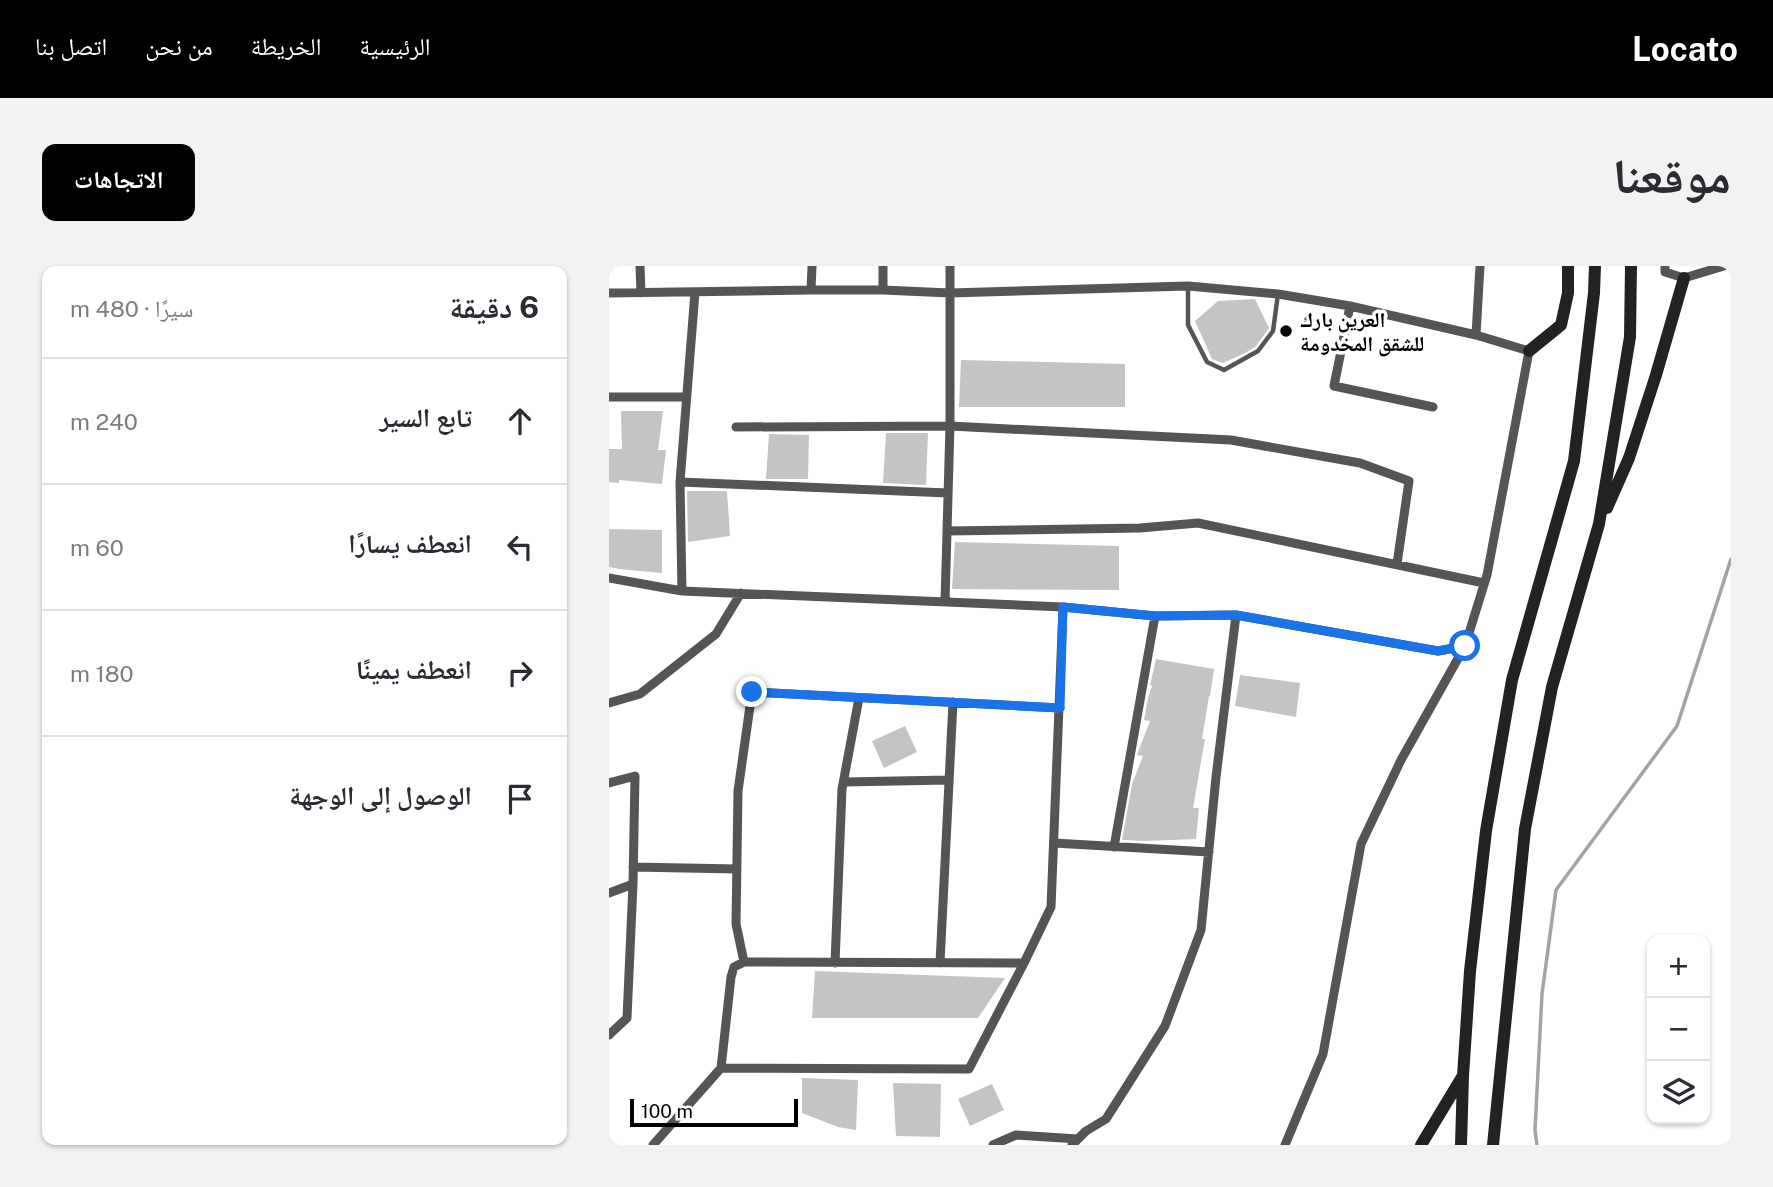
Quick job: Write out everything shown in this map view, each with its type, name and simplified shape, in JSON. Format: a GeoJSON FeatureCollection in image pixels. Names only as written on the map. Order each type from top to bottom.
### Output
{"type":"FeatureCollection","features":[{"type":"Feature","properties":{"kind":"main road"},"geometry":{"type":"LineString","coordinates":[[1529,351],[1561,325],[1568,293],[1568,266]]}},
{"type":"Feature","properties":{"kind":"main road"},"geometry":{"type":"LineString","coordinates":[[1461,1145],[1470,971],[1486,831],[1512,680],[1574,461],[1595,266]]}},
{"type":"Feature","properties":{"kind":"main road"},"geometry":{"type":"LineString","coordinates":[[1493,1145],[1525,830],[1552,688],[1599,524],[1630,337],[1631,266]]}},
{"type":"Feature","properties":{"kind":"main road"},"geometry":{"type":"LineString","coordinates":[[1599,524],[1629,458],[1684,278]]}},
{"type":"Feature","properties":{"kind":"main road"},"geometry":{"type":"LineString","coordinates":[[1421,1145],[1463,1076]]}},
{"type":"Feature","properties":{"kind":"street"},"geometry":{"type":"LineString","coordinates":[[640,266],[641,293]]}},
{"type":"Feature","properties":{"kind":"street"},"geometry":{"type":"LineString","coordinates":[[811,290],[812,266]]}},
{"type":"Feature","properties":{"kind":"street"},"geometry":{"type":"LineString","coordinates":[[883,266],[883,290]]}},
{"type":"Feature","properties":{"kind":"street"},"geometry":{"type":"LineString","coordinates":[[945,602],[950,426],[950,266]]}},
{"type":"Feature","properties":{"kind":"street"},"geometry":{"type":"LineString","coordinates":[[1476,335],[1480,266]]}},
{"type":"Feature","properties":{"kind":"street"},"geometry":{"type":"LineString","coordinates":[[1665,266],[1665,272],[1684,278],[1724,266]]}},
{"type":"Feature","properties":{"kind":"street"},"geometry":{"type":"LineString","coordinates":[[609,293],[811,290],[950,293],[1188,286],[1278,294],[1350,306],[1476,335],[1529,351],[1485,583],[1465,646],[1401,760],[1361,844],[1323,1054],[1285,1145]]}},
{"type":"Feature","properties":{"kind":"street"},"geometry":{"type":"LineString","coordinates":[[683,591],[680,482],[695,292]]}},
{"type":"Feature","properties":{"kind":"street"},"geometry":{"type":"LineString","coordinates":[[1350,306],[1334,386],[1433,407]]}},
{"type":"Feature","properties":{"kind":"street"},"geometry":{"type":"LineString","coordinates":[[609,397],[685,397]]}},
{"type":"Feature","properties":{"kind":"street"},"geometry":{"type":"LineString","coordinates":[[736,428],[950,426],[1231,440],[1360,463],[1409,481],[1397,564]]}},
{"type":"Feature","properties":{"kind":"street"},"geometry":{"type":"LineString","coordinates":[[680,482],[948,493]]}},
{"type":"Feature","properties":{"kind":"street"},"geometry":{"type":"LineString","coordinates":[[947,531],[1140,528],[1198,523],[1485,583]]}},
{"type":"Feature","properties":{"kind":"street"},"geometry":{"type":"LineString","coordinates":[[609,578],[683,591],[1063,607],[1155,616],[1236,615],[1438,651],[1465,646]]}},
{"type":"Feature","properties":{"kind":"street"},"geometry":{"type":"LineString","coordinates":[[609,702],[640,694],[716,634],[741,593]]}},
{"type":"Feature","properties":{"kind":"street"},"geometry":{"type":"LineString","coordinates":[[721,1068],[969,1069],[1051,907],[1063,607]]}},
{"type":"Feature","properties":{"kind":"street"},"geometry":{"type":"LineString","coordinates":[[993,1145],[1016,1135],[1075,1142],[1086,1131],[1106,1119],[1165,1026],[1201,930],[1236,615]]}},
{"type":"Feature","properties":{"kind":"street"},"geometry":{"type":"LineString","coordinates":[[1114,847],[1155,616]]}},
{"type":"Feature","properties":{"kind":"street"},"geometry":{"type":"LineString","coordinates":[[744,962],[736,924],[738,791],[752,692],[1060,708]]}},
{"type":"Feature","properties":{"kind":"street"},"geometry":{"type":"LineString","coordinates":[[835,962],[844,782],[859,698]]}},
{"type":"Feature","properties":{"kind":"street"},"geometry":{"type":"LineString","coordinates":[[940,963],[953,702]]}},
{"type":"Feature","properties":{"kind":"street"},"geometry":{"type":"LineString","coordinates":[[609,783],[635,776],[627,1017],[609,1035]]}},
{"type":"Feature","properties":{"kind":"street"},"geometry":{"type":"LineString","coordinates":[[844,782],[949,780]]}},
{"type":"Feature","properties":{"kind":"street"},"geometry":{"type":"LineString","coordinates":[[1053,843],[1209,852]]}},
{"type":"Feature","properties":{"kind":"street"},"geometry":{"type":"LineString","coordinates":[[633,867],[737,869]]}},
{"type":"Feature","properties":{"kind":"street"},"geometry":{"type":"LineString","coordinates":[[609,893],[633,884]]}},
{"type":"Feature","properties":{"kind":"street"},"geometry":{"type":"LineString","coordinates":[[653,1145],[721,1068],[731,977],[734,967],[744,962],[1024,963]]}},
{"type":"Feature","properties":{"kind":"lane"},"geometry":{"type":"LineString","coordinates":[[1188,286],[1188,325],[1207,362],[1224,370],[1258,351],[1273,331],[1278,294]]}},
{"type":"Feature","properties":{"kind":"building"},"geometry":{"type":"Polygon","coordinates":[[[1255,299],[1269,328],[1267,331],[1255,347],[1245,353],[1223,363],[1212,359],[1195,321],[1218,301],[1255,299]]]}},
{"type":"Feature","properties":{"kind":"building"},"geometry":{"type":"Polygon","coordinates":[[[961,360],[1125,364],[1125,407],[959,407],[961,360]]]}},
{"type":"Feature","properties":{"kind":"building"},"geometry":{"type":"Polygon","coordinates":[[[621,411],[663,411],[658,450],[666,450],[662,484],[619,480],[619,483],[609,482],[609,449],[622,449],[621,411]]]}},
{"type":"Feature","properties":{"kind":"building"},"geometry":{"type":"Polygon","coordinates":[[[886,433],[928,433],[926,485],[883,483],[886,433]]]}},
{"type":"Feature","properties":{"kind":"building"},"geometry":{"type":"Polygon","coordinates":[[[769,434],[809,435],[808,479],[766,479],[769,434]]]}},
{"type":"Feature","properties":{"kind":"building"},"geometry":{"type":"Polygon","coordinates":[[[687,491],[727,491],[730,536],[688,542],[687,491]]]}},
{"type":"Feature","properties":{"kind":"building"},"geometry":{"type":"Polygon","coordinates":[[[609,529],[662,530],[662,573],[609,567],[609,529]]]}},
{"type":"Feature","properties":{"kind":"building"},"geometry":{"type":"Polygon","coordinates":[[[955,542],[1119,546],[1119,590],[952,589],[955,542]]]}},
{"type":"Feature","properties":{"kind":"building"},"geometry":{"type":"Polygon","coordinates":[[[1156,659],[1214,669],[1193,808],[1199,808],[1196,839],[1122,840],[1132,784],[1143,756],[1137,755],[1150,721],[1144,720],[1156,659]]]}},
{"type":"Feature","properties":{"kind":"building"},"geometry":{"type":"Polygon","coordinates":[[[1240,675],[1300,683],[1296,717],[1235,706],[1240,675]]]}},
{"type":"Feature","properties":{"kind":"building"},"geometry":{"type":"Polygon","coordinates":[[[905,726],[917,752],[884,768],[872,741],[905,726]]]}},
{"type":"Feature","properties":{"kind":"building"},"geometry":{"type":"Polygon","coordinates":[[[815,971],[1005,978],[978,1018],[812,1018],[815,971]]]}},
{"type":"Feature","properties":{"kind":"building"},"geometry":{"type":"Polygon","coordinates":[[[802,1078],[858,1080],[856,1130],[838,1127],[802,1113],[802,1078]]]}},
{"type":"Feature","properties":{"kind":"building"},"geometry":{"type":"Polygon","coordinates":[[[893,1083],[941,1084],[940,1137],[896,1136],[893,1083]]]}},
{"type":"Feature","properties":{"kind":"building"},"geometry":{"type":"Polygon","coordinates":[[[992,1084],[1004,1110],[970,1126],[958,1099],[992,1084]]]}},
{"type":"Feature","properties":{"kind":"waterway"},"geometry":{"type":"LineString","coordinates":[[1537,1145],[1535,1130],[1542,994],[1556,890],[1677,726],[1731,559]]}},
{"type":"Feature","properties":{"kind":"place","name":"العرين بارك للشقق المخدومة"},"geometry":{"type":"Point","coordinates":[1286,331]}},
{"type":"Feature","properties":{"kind":"route"},"geometry":{"type":"LineString","coordinates":[[752,692],[1060,708],[1063,607],[1155,616],[1236,615],[1438,651],[1465,646]]}}]}
